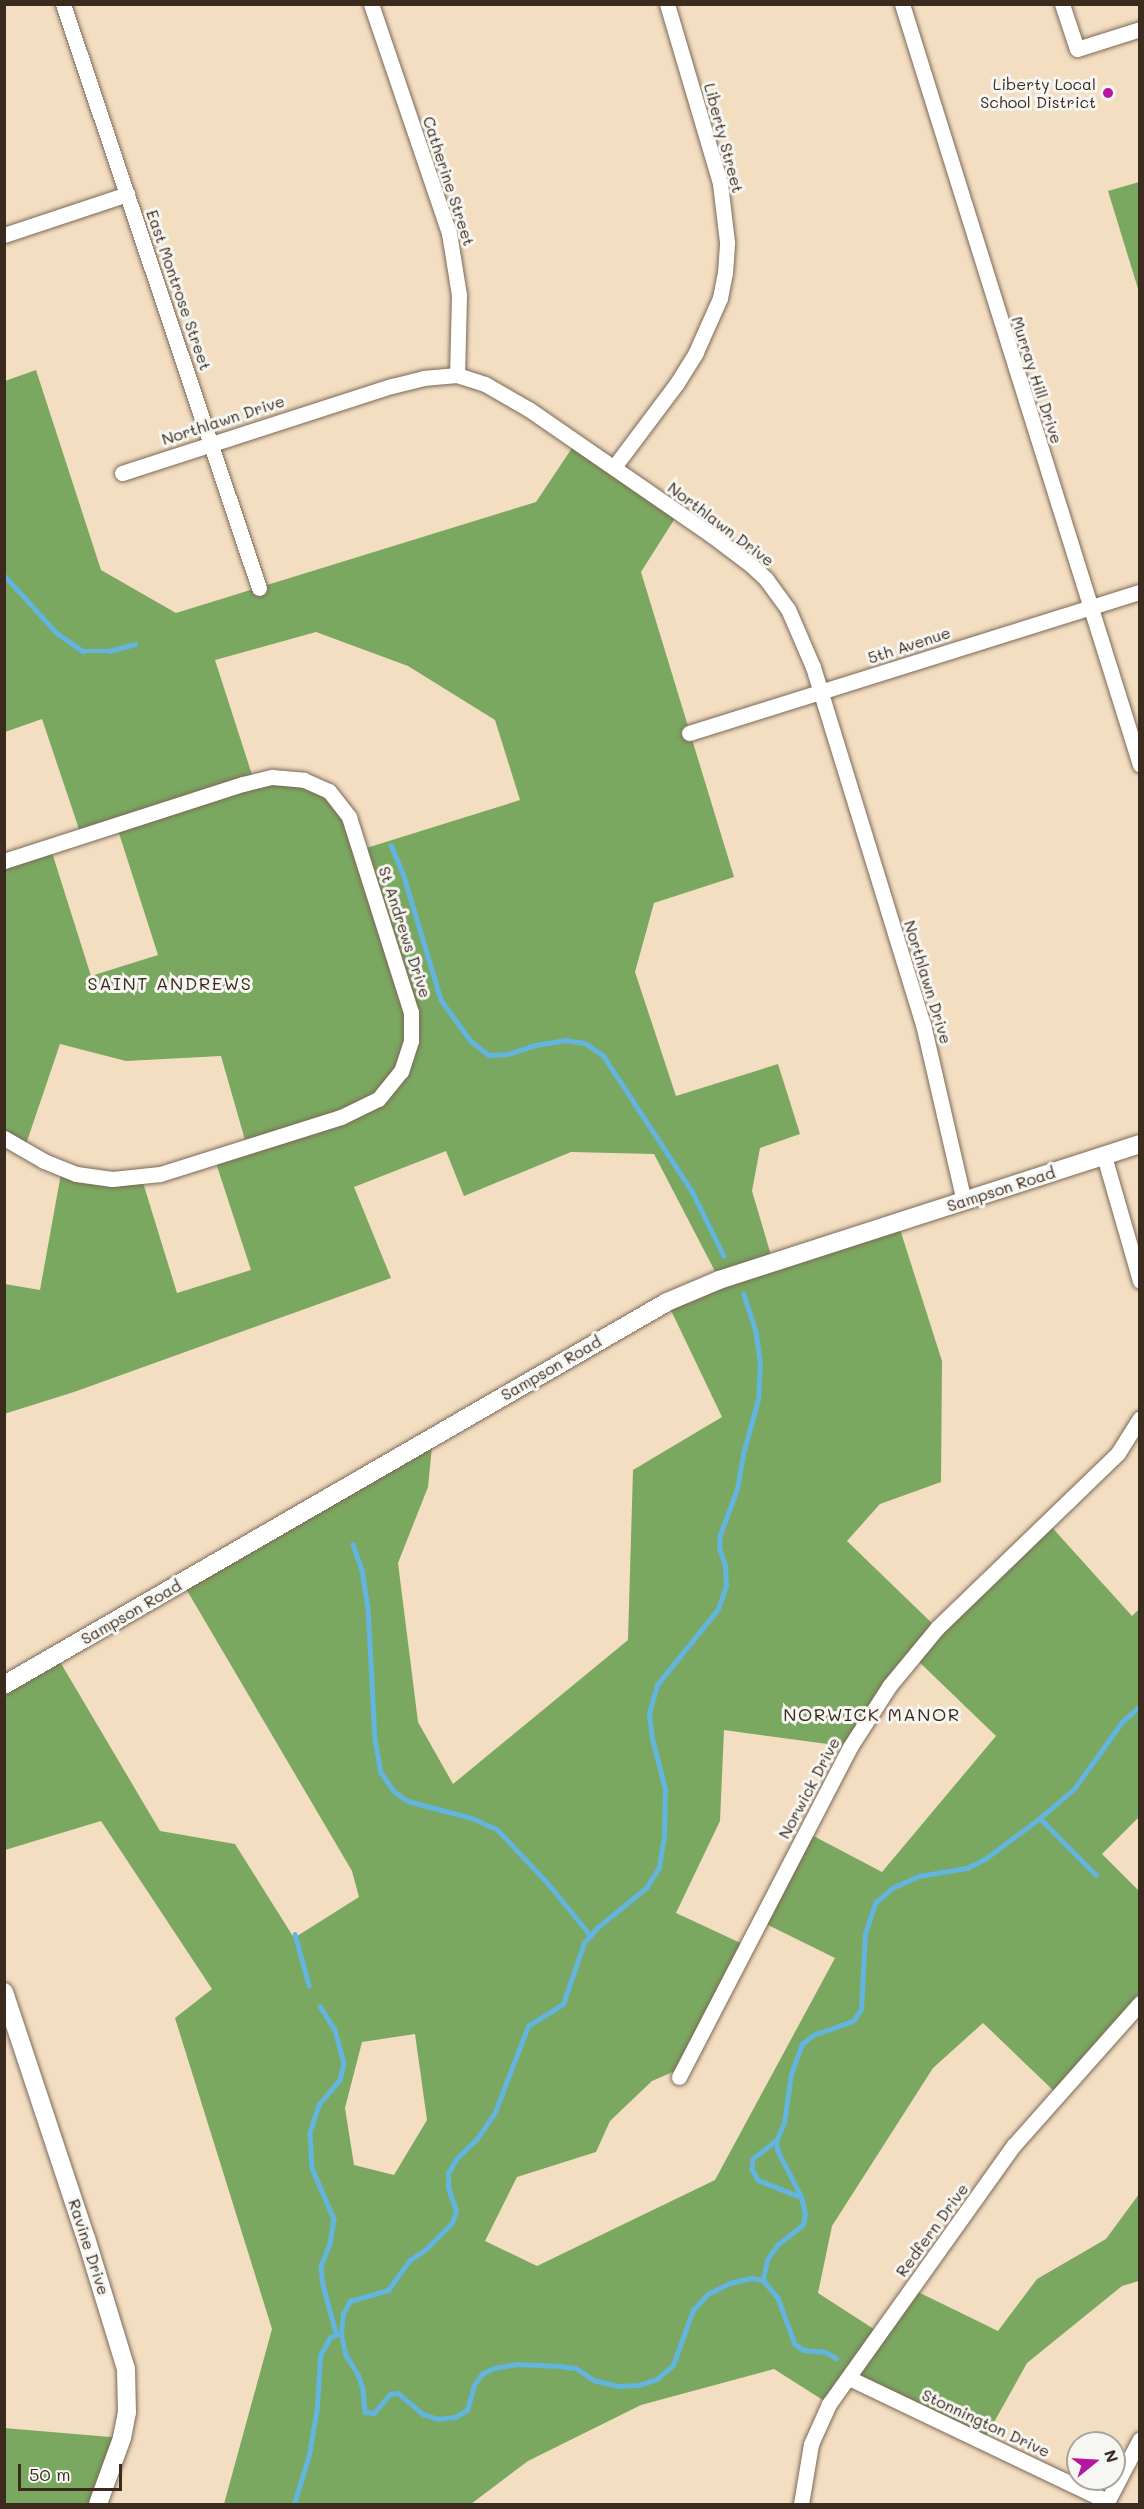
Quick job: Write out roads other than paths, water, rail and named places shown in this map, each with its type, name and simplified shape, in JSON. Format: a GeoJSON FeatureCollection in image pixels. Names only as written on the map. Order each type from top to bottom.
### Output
{"type":"FeatureCollection","features":[{"type":"Feature","properties":{"kind":"street","name":"East Montrose Street"},"geometry":{"type":"LineString","coordinates":[[63,4],[259,588]]}},
{"type":"Feature","properties":{"kind":"street","name":"Catherine Street"},"geometry":{"type":"LineString","coordinates":[[371,4],[449,233],[459,296],[457,375]]}},
{"type":"Feature","properties":{"kind":"street","name":"Liberty Street"},"geometry":{"type":"LineString","coordinates":[[614,467],[677,383],[696,352],[720,298],[725,273],[727,242],[720,183],[667,4]]}},
{"type":"Feature","properties":{"kind":"street","name":"Murray Hill Drive"},"geometry":{"type":"LineString","coordinates":[[902,4],[1140,765]]}},
{"type":"Feature","properties":{"kind":"street"},"geometry":{"type":"LineString","coordinates":[[1062,4],[1077,49],[1140,28]]}},
{"type":"Feature","properties":{"kind":"street"},"geometry":{"type":"LineString","coordinates":[[4,235],[127,194]]}},
{"type":"Feature","properties":{"kind":"street","name":"Northlawn Drive"},"geometry":{"type":"LineString","coordinates":[[122,472],[392,386],[423,378],[457,375],[485,384],[614,467],[710,534],[766,579],[795,622],[820,692],[923,1024],[964,1201]]}},
{"type":"Feature","properties":{"kind":"street","name":"5th Avenue"},"geometry":{"type":"LineString","coordinates":[[689,733],[1140,592]]}},
{"type":"Feature","properties":{"kind":"street","name":"St Andrews Drive"},"geometry":{"type":"LineString","coordinates":[[4,861],[243,784],[272,777],[304,780],[329,791],[349,818],[411,1012],[411,1041],[401,1071],[378,1099],[341,1117],[160,1174],[112,1179],[76,1174],[44,1161],[4,1138]]}},
{"type":"Feature","properties":{"kind":"street","name":"Sampson Road"},"geometry":{"type":"LineString","coordinates":[[4,1685],[667,1302],[719,1280],[1140,1144]]}},
{"type":"Feature","properties":{"kind":"street"},"geometry":{"type":"LineString","coordinates":[[1104,1156],[1140,1281]]}},
{"type":"Feature","properties":{"kind":"street","name":"Norwick Drive"},"geometry":{"type":"LineString","coordinates":[[679,2077],[850,1747],[890,1685],[937,1628],[1118,1453],[1140,1418]]}},
{"type":"Feature","properties":{"kind":"street","name":"Ravine Drive"},"geometry":{"type":"LineString","coordinates":[[4,1992],[86,2238],[126,2369],[127,2412],[122,2438],[98,2505]]}},
{"type":"Feature","properties":{"kind":"street","name":"Redfern Drive"},"geometry":{"type":"LineString","coordinates":[[801,2505],[806,2463],[817,2428],[829,2404],[1014,2145],[1063,2087],[1140,2003]]}},
{"type":"Feature","properties":{"kind":"street","name":"Stonnington Drive"},"geometry":{"type":"LineString","coordinates":[[849,2378],[1107,2503],[1140,2439]]}},
{"type":"Feature","properties":{"kind":"waterway"},"geometry":{"type":"LineString","coordinates":[[4,575],[57,633],[83,651],[109,651],[135,644]]}},
{"type":"Feature","properties":{"kind":"waterway"},"geometry":{"type":"LineString","coordinates":[[391,845],[403,873],[441,1000],[471,1041],[489,1055],[508,1054],[535,1045],[565,1040],[585,1043],[603,1055],[692,1191],[724,1256]]}},
{"type":"Feature","properties":{"kind":"waterway"},"geometry":{"type":"LineString","coordinates":[[294,2504],[309,2455],[317,2407],[320,2356],[330,2337],[341,2333],[343,2314],[350,2301],[388,2290],[410,2260],[425,2250],[452,2223],[456,2211],[448,2188],[448,2173],[457,2158],[477,2139],[495,2112],[528,2026],[563,2004],[584,1943],[598,1927],[646,1888],[659,1867],[664,1837],[665,1789],[652,1739],[649,1713],[657,1685],[718,1609],[726,1586],[725,1566],[719,1548],[720,1535],[737,1489],[743,1454],[758,1399],[760,1364],[755,1330],[743,1294]]}},
{"type":"Feature","properties":{"kind":"waterway"},"geometry":{"type":"LineString","coordinates":[[353,1544],[362,1570],[368,1606],[375,1739],[381,1772],[394,1791],[408,1801],[472,1818],[497,1829],[546,1881],[591,1936]]}},
{"type":"Feature","properties":{"kind":"waterway"},"geometry":{"type":"LineString","coordinates":[[763,2280],[767,2260],[777,2245],[803,2225],[805,2214],[801,2197],[777,2150],[776,2141],[784,2123],[791,2074],[802,2044],[813,2035],[853,2021],[861,2009],[865,1934],[875,1903],[892,1888],[919,1876],[967,1868],[985,1859],[1074,1789],[1122,1722],[1140,1706]]}},
{"type":"Feature","properties":{"kind":"waterway"},"geometry":{"type":"LineString","coordinates":[[1040,1818],[1096,1875]]}},
{"type":"Feature","properties":{"kind":"waterway"},"geometry":{"type":"LineString","coordinates":[[295,1934],[309,1985]]}},
{"type":"Feature","properties":{"kind":"waterway"},"geometry":{"type":"LineString","coordinates":[[320,2006],[335,2030],[344,2063],[340,2080],[319,2105],[310,2133],[312,2168],[334,2219],[330,2244],[321,2266],[323,2285],[336,2333]]}},
{"type":"Feature","properties":{"kind":"waterway"},"geometry":{"type":"LineString","coordinates":[[776,2141],[753,2159],[752,2169],[758,2180],[801,2197]]}},
{"type":"Feature","properties":{"kind":"waterway"},"geometry":{"type":"LineString","coordinates":[[341,2333],[346,2355],[358,2374],[363,2389],[365,2412],[374,2413],[390,2394],[398,2393],[423,2414],[438,2419],[455,2417],[467,2410],[474,2385],[482,2374],[494,2368],[517,2364],[576,2368],[594,2380],[618,2386],[639,2385],[657,2379],[673,2365],[693,2310],[708,2294],[730,2283],[751,2278],[763,2280],[778,2298],[795,2344],[804,2350],[826,2352],[836,2358]]}},
{"type":"Feature","properties":{"kind":"place","name":"Liberty Local School District"},"geometry":{"type":"Point","coordinates":[1108,93]}},
{"type":"Feature","properties":{"kind":"district","name":"SAINT ANDREWS"},"geometry":{"type":"Point","coordinates":[170,983]}},
{"type":"Feature","properties":{"kind":"district","name":"NORWICK MANOR"},"geometry":{"type":"Point","coordinates":[872,1714]}}]}
